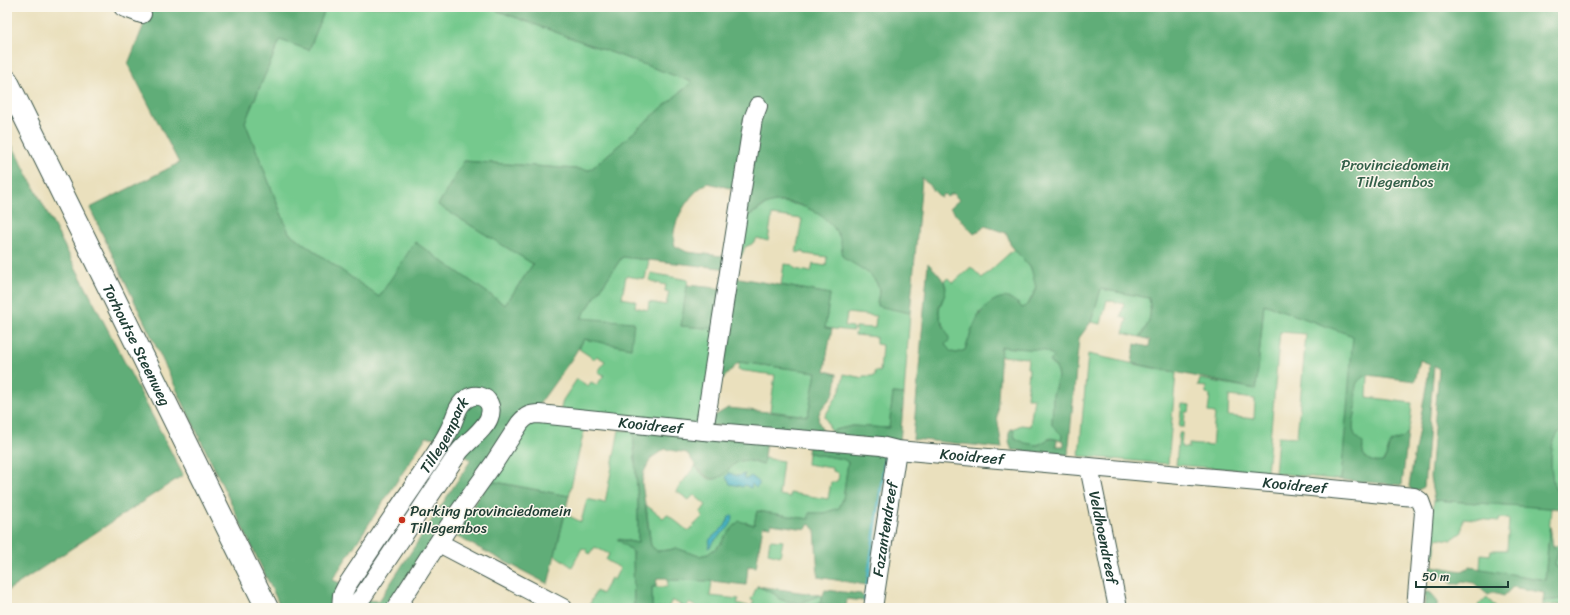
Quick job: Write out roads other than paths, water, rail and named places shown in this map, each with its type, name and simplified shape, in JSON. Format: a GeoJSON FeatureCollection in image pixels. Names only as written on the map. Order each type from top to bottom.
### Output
{"type":"FeatureCollection","features":[{"type":"Feature","properties":{"kind":"main road","name":"Torhoutse Steenweg"},"geometry":{"type":"LineString","coordinates":[[7,81],[69,210],[128,325],[268,608]]}},
{"type":"Feature","properties":{"kind":"street"},"geometry":{"type":"LineString","coordinates":[[123,7],[142,14]]}},
{"type":"Feature","properties":{"kind":"street"},"geometry":{"type":"LineString","coordinates":[[704,431],[753,119],[758,106]]}},
{"type":"Feature","properties":{"kind":"street","name":"Tillegempark"},"geometry":{"type":"LineString","coordinates":[[341,608],[342,595],[347,585],[443,441],[463,400],[470,396],[480,396],[484,398],[490,406],[491,412],[489,420],[461,451],[363,596],[357,603],[349,608]]}},
{"type":"Feature","properties":{"kind":"street","name":"Kooidreef"},"geometry":{"type":"LineString","coordinates":[[439,543],[449,526],[494,463],[520,423],[525,417],[532,414],[539,414],[704,431],[881,446],[897,450],[1414,497],[1420,501],[1424,512],[1416,608]]}},
{"type":"Feature","properties":{"kind":"street","name":"Fazantendreef"},"geometry":{"type":"LineString","coordinates":[[873,608],[897,450]]}},
{"type":"Feature","properties":{"kind":"street","name":"Veldhoendreef"},"geometry":{"type":"LineString","coordinates":[[1089,467],[1118,608]]}},
{"type":"Feature","properties":{"kind":"street"},"geometry":{"type":"LineString","coordinates":[[396,608],[439,543],[563,608]]}},
{"type":"Feature","properties":{"kind":"water"},"geometry":{"type":"Polygon","coordinates":[[[729,473],[738,476],[745,474],[744,477],[747,479],[751,476],[759,482],[759,485],[756,488],[752,484],[751,488],[745,485],[742,487],[730,484],[726,477],[729,473]]]}},
{"type":"Feature","properties":{"kind":"water"},"geometry":{"type":"Polygon","coordinates":[[[730,515],[733,516],[730,525],[708,548],[710,539],[725,526],[730,515]]]}},
{"type":"Feature","properties":{"kind":"waterway"},"geometry":{"type":"LineString","coordinates":[[865,601],[886,454]]}},
{"type":"Feature","properties":{"kind":"place","name":"Parking provinciedomein Tillegembos"},"geometry":{"type":"Point","coordinates":[402,520]}},
{"type":"Feature","properties":{"kind":"park label","name":"Provinciedomein Tillegembos"},"geometry":{"type":"Point","coordinates":[1395,174]}}]}
